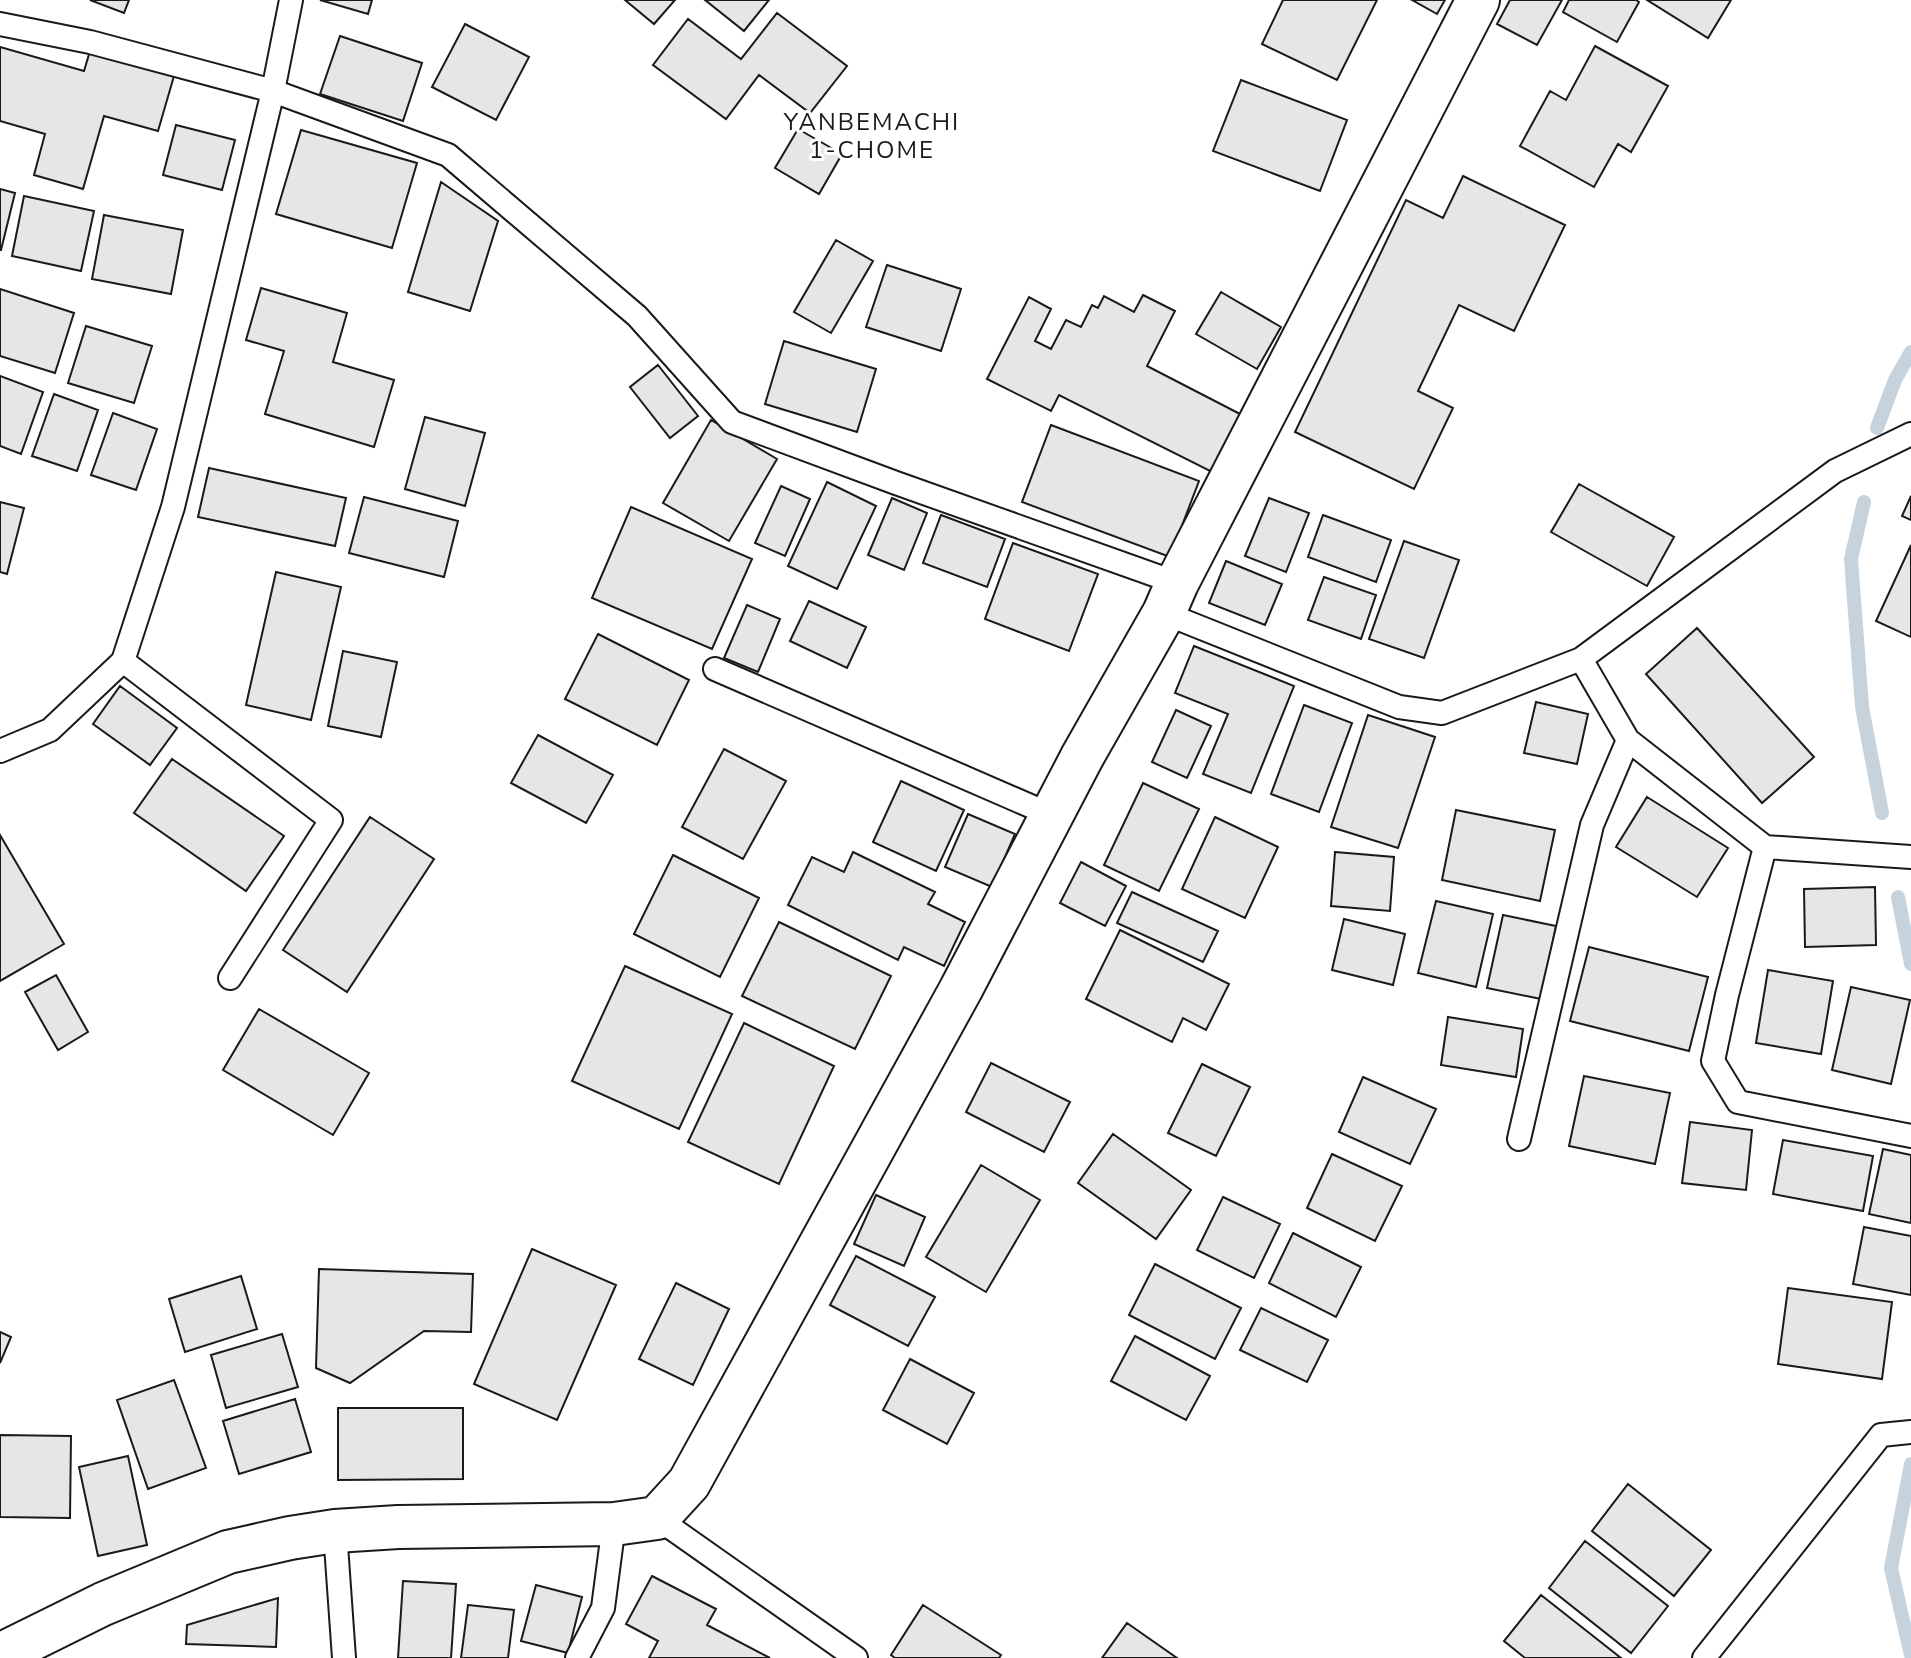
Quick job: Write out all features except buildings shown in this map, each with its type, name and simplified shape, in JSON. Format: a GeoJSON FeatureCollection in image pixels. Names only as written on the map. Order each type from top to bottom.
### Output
{"type":"FeatureCollection","features":[{"type":"Feature","properties":{"kind":"street"},"geometry":{"type":"LineString","coordinates":[[0,1655],[103,1604],[228,1552],[335,1531],[398,1527],[614,1524],[657,1518],[689,1483],[961,989],[1082,757],[1171,598],[1478,0]]}},
{"type":"Feature","properties":{"kind":"lane"},"geometry":{"type":"LineString","coordinates":[[0,751],[50,730],[123,661],[173,507],[273,91],[291,0]]}},
{"type":"Feature","properties":{"kind":"lane"},"geometry":{"type":"LineString","coordinates":[[0,24],[90,42],[273,91],[448,155],[637,316],[732,422],[896,483],[1171,598],[1399,707],[1442,713],[1581,659],[1835,471],[1911,434]]}},
{"type":"Feature","properties":{"kind":"lane"},"geometry":{"type":"LineString","coordinates":[[1581,659],[1628,740],[1765,847],[1911,857]]}},
{"type":"Feature","properties":{"kind":"lane"},"geometry":{"type":"LineString","coordinates":[[123,661],[331,820],[230,978]]}},
{"type":"Feature","properties":{"kind":"lane"},"geometry":{"type":"LineString","coordinates":[[715,669],[1051,815]]}},
{"type":"Feature","properties":{"kind":"lane"},"geometry":{"type":"LineString","coordinates":[[1519,1139],[1592,825],[1628,740]]}},
{"type":"Feature","properties":{"kind":"lane"},"geometry":{"type":"LineString","coordinates":[[1765,847],[1713,1061],[1738,1102],[1911,1136]]}},
{"type":"Feature","properties":{"kind":"lane"},"geometry":{"type":"LineString","coordinates":[[1704,1658],[1881,1435],[1911,1432]]}},
{"type":"Feature","properties":{"kind":"lane"},"geometry":{"type":"LineString","coordinates":[[657,1518],[856,1658]]}},
{"type":"Feature","properties":{"kind":"lane"},"geometry":{"type":"LineString","coordinates":[[577,1658],[603,1608],[614,1524]]}},
{"type":"Feature","properties":{"kind":"lane"},"geometry":{"type":"LineString","coordinates":[[335,1531],[344,1658]]}},
{"type":"Feature","properties":{"kind":"waterway"},"geometry":{"type":"LineString","coordinates":[[1877,428],[1895,380],[1911,352]]}},
{"type":"Feature","properties":{"kind":"waterway"},"geometry":{"type":"LineString","coordinates":[[1864,502],[1851,559],[1862,707],[1882,813]]}},
{"type":"Feature","properties":{"kind":"waterway"},"geometry":{"type":"LineString","coordinates":[[1898,897],[1911,964]]}},
{"type":"Feature","properties":{"kind":"waterway"},"geometry":{"type":"LineString","coordinates":[[1911,1464],[1891,1568],[1911,1655]]}},
{"type":"Feature","properties":{"kind":"district","name":"YANBEMACHI 1-CHOME"},"geometry":{"type":"Point","coordinates":[872,136]}}]}
